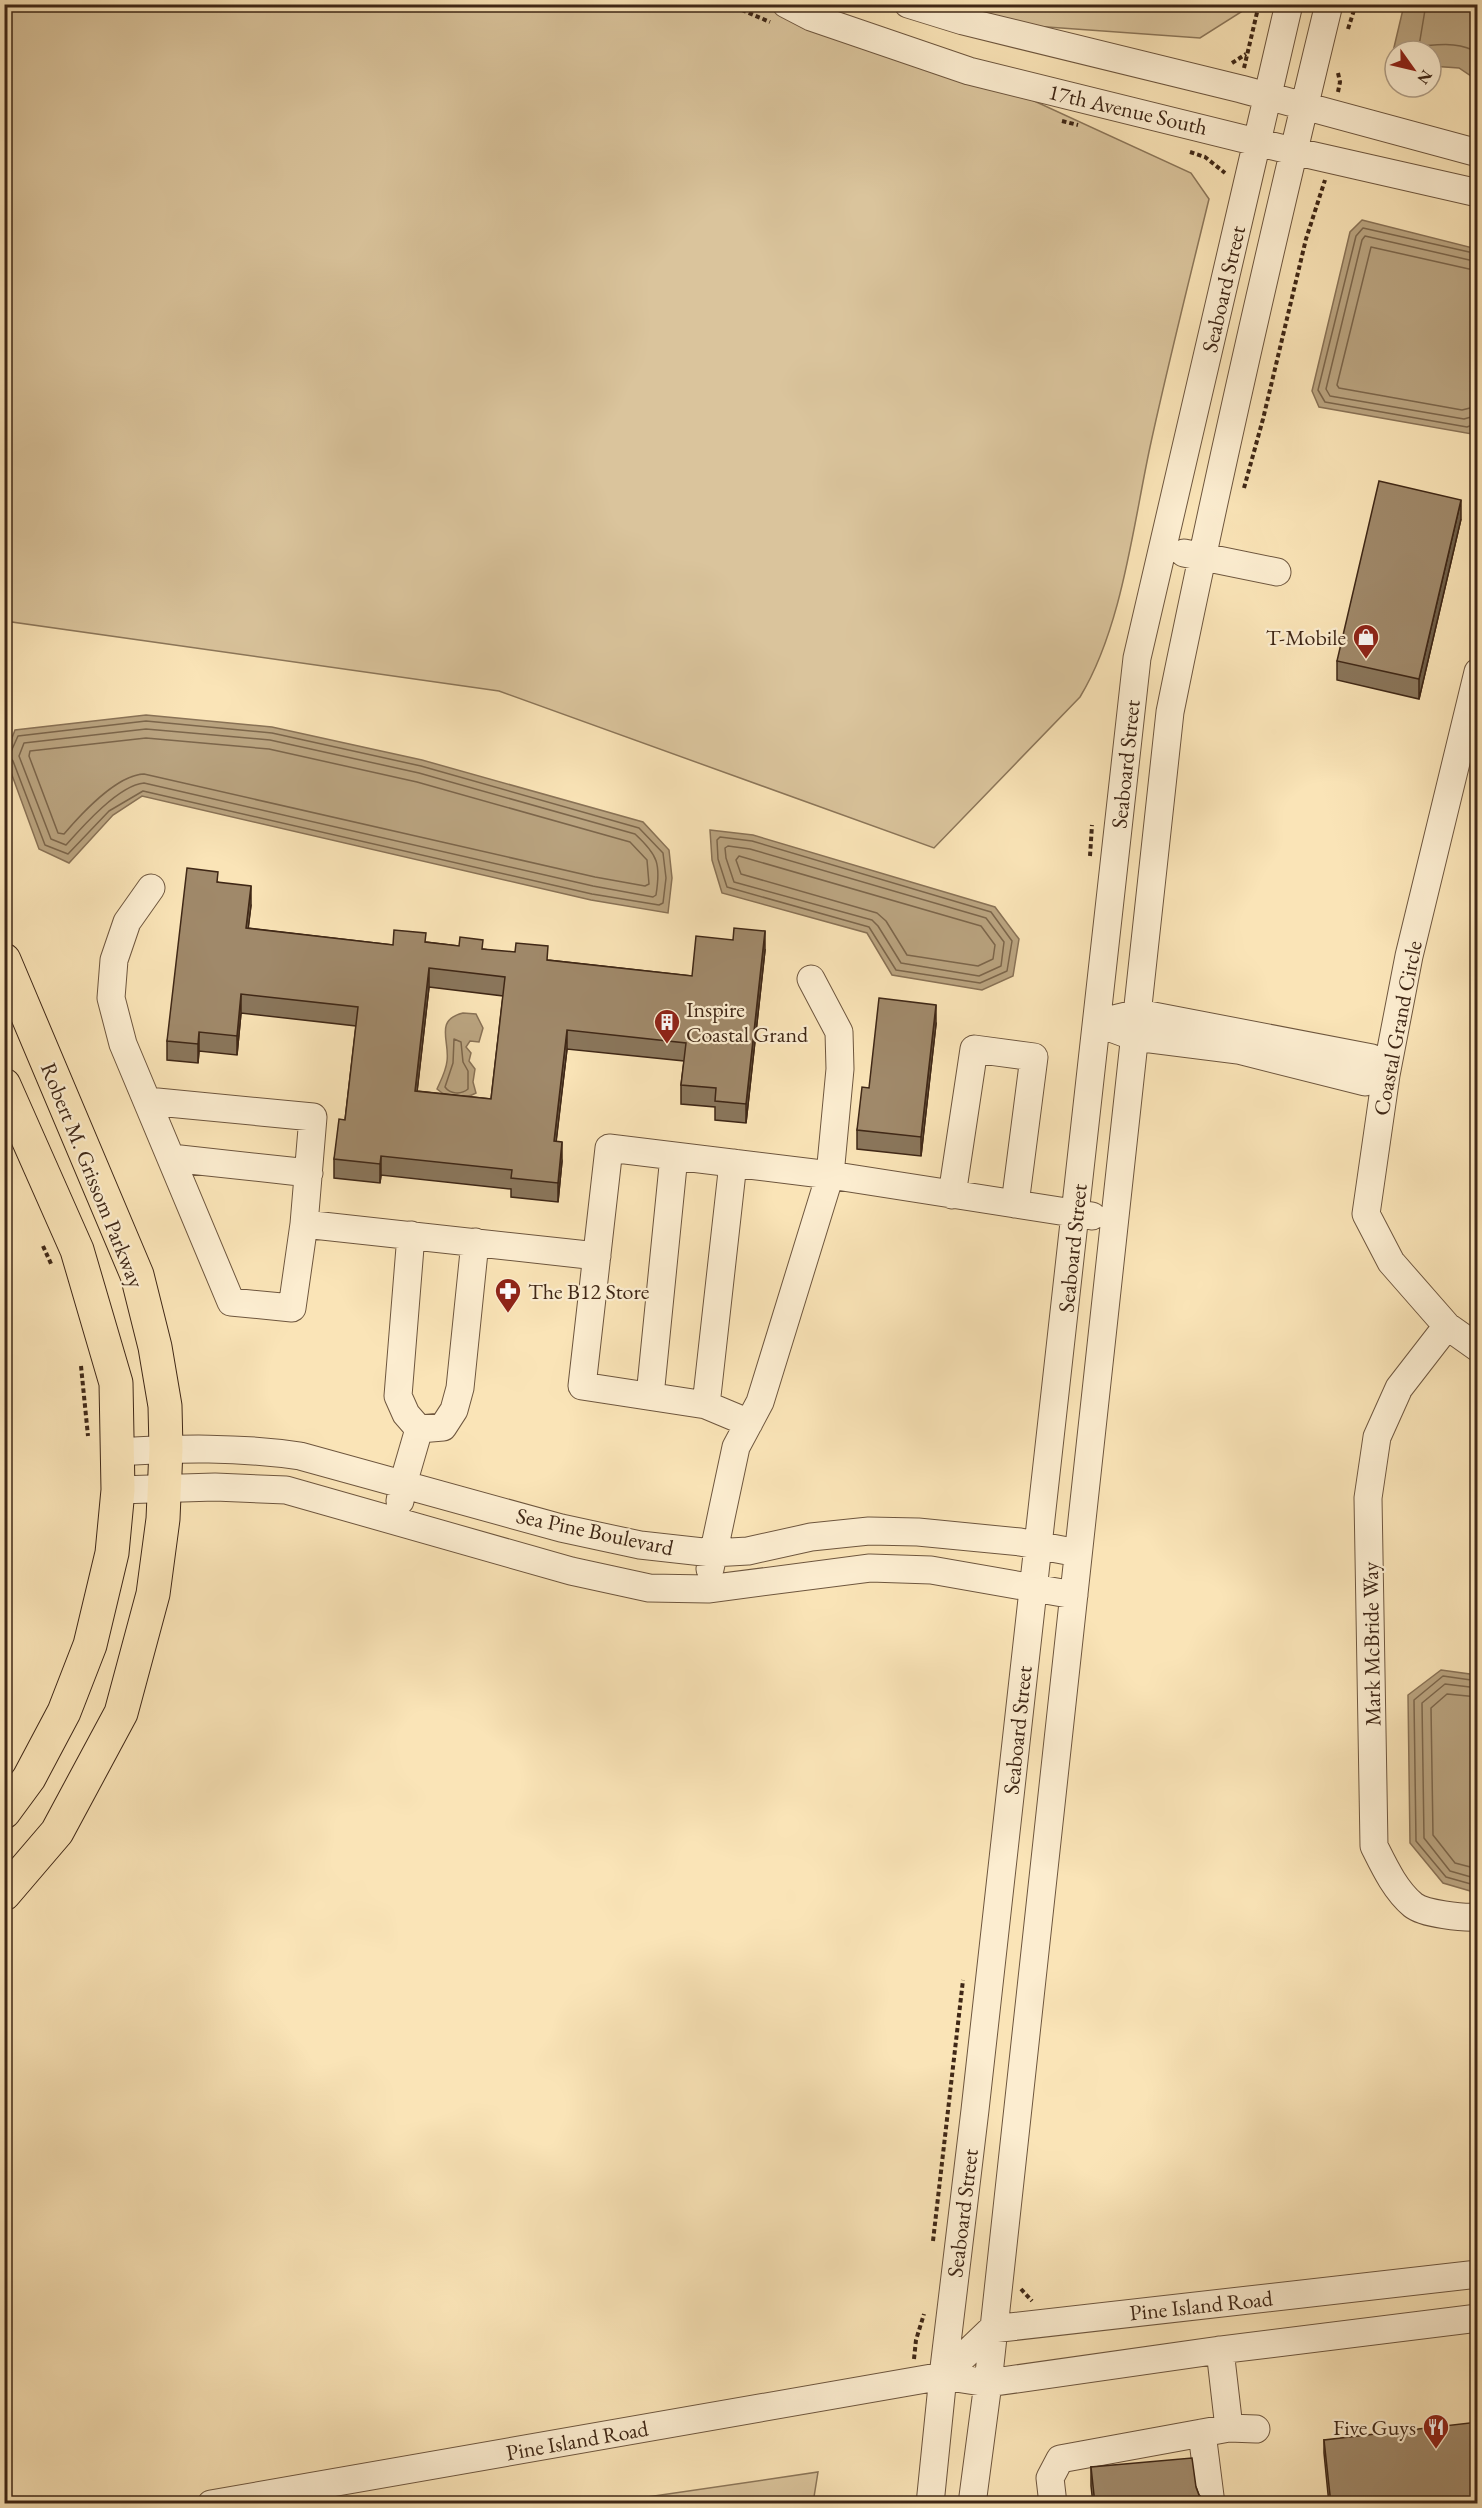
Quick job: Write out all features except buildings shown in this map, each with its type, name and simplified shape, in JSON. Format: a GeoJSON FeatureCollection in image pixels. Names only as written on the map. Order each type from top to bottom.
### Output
{"type":"FeatureCollection","features":[{"type":"Feature","properties":{"kind":"main road","name":"Robert M. Grissom Parkway"},"geometry":{"type":"LineString","coordinates":[[4,960],[137,1275],[155,1347],[165,1406],[166,1449],[163,1519],[153,1594],[121,1713],[57,1832],[4,1894]]}},
{"type":"Feature","properties":{"kind":"main road","name":"Robert M. Grissom Parkway"},"geometry":{"type":"LineString","coordinates":[[4,1085],[76,1250],[116,1383],[103,1449],[118,1490],[112,1553],[90,1645],[63,1713],[29,1778],[4,1812]]}},
{"type":"Feature","properties":{"kind":"street","name":"17th Avenue South"},"geometry":{"type":"LineString","coordinates":[[786,4],[811,17],[969,71],[1293,151],[1478,193]]}},
{"type":"Feature","properties":{"kind":"street","name":"17th Avenue South"},"geometry":{"type":"LineString","coordinates":[[908,4],[963,21],[1266,96],[1478,153]]}},
{"type":"Feature","properties":{"kind":"street","name":"Seaboard Street"},"geometry":{"type":"LineString","coordinates":[[930,2504],[942,2376],[975,2110],[1135,677],[1162,549],[1289,4]]}},
{"type":"Feature","properties":{"kind":"street","name":"Seaboard Street"},"geometry":{"type":"LineString","coordinates":[[972,2504],[988,2383],[992,2329],[1170,712],[1201,557],[1293,151],[1329,4]]}},
{"type":"Feature","properties":{"kind":"street"},"geometry":{"type":"LineString","coordinates":[[1162,549],[1277,572]]}},
{"type":"Feature","properties":{"kind":"street","name":"Coastal Grand Circle"},"geometry":{"type":"LineString","coordinates":[[1478,672],[1409,956],[1386,1075],[1366,1214],[1391,1262],[1447,1326],[1478,1348]]}},
{"type":"Feature","properties":{"kind":"street"},"geometry":{"type":"LineString","coordinates":[[147,1101],[313,1117],[304,1224],[292,1308],[231,1302],[123,1044],[111,998],[114,960],[127,922],[151,888]]}},
{"type":"Feature","properties":{"kind":"street"},"geometry":{"type":"LineString","coordinates":[[708,1589],[712,1553],[736,1447],[760,1402],[830,1175],[840,1069],[838,1032],[811,979]]}},
{"type":"Feature","properties":{"kind":"street"},"geometry":{"type":"LineString","coordinates":[[1097,1023],[1136,1025],[1365,1082],[1386,1075]]}},
{"type":"Feature","properties":{"kind":"street"},"geometry":{"type":"LineString","coordinates":[[952,1196],[974,1049],[1034,1057],[1015,1203]]}},
{"type":"Feature","properties":{"kind":"street"},"geometry":{"type":"LineString","coordinates":[[749,1423],[706,1405],[582,1386],[609,1148],[830,1175],[952,1196],[1015,1203],[1114,1219]]}},
{"type":"Feature","properties":{"kind":"street"},"geometry":{"type":"LineString","coordinates":[[650,1396],[674,1156]]}},
{"type":"Feature","properties":{"kind":"street"},"geometry":{"type":"LineString","coordinates":[[171,1158],[309,1173]]}},
{"type":"Feature","properties":{"kind":"street"},"geometry":{"type":"LineString","coordinates":[[706,1405],[733,1163]]}},
{"type":"Feature","properties":{"kind":"street"},"geometry":{"type":"LineString","coordinates":[[304,1224],[597,1256]]}},
{"type":"Feature","properties":{"kind":"street"},"geometry":{"type":"LineString","coordinates":[[411,1235],[398,1396],[406,1414],[419,1429]]}},
{"type":"Feature","properties":{"kind":"street"},"geometry":{"type":"LineString","coordinates":[[419,1429],[443,1427],[454,1410],[460,1388],[475,1242]]}},
{"type":"Feature","properties":{"kind":"street","name":"Mark McBride Way"},"geometry":{"type":"LineString","coordinates":[[1447,1326],[1399,1388],[1377,1437],[1368,1498],[1374,1846],[1386,1872],[1414,1906],[1460,1918],[1478,1917]]}},
{"type":"Feature","properties":{"kind":"street"},"geometry":{"type":"LineString","coordinates":[[397,1523],[403,1484],[419,1429]]}},
{"type":"Feature","properties":{"kind":"street","name":"Sea Pine Boulevard"},"geometry":{"type":"LineString","coordinates":[[103,1449],[256,1450],[289,1454],[561,1528],[640,1545],[712,1553],[748,1551],[811,1537],[869,1531],[918,1532],[1078,1553]]}},
{"type":"Feature","properties":{"kind":"street","name":"Sea Pine Boulevard"},"geometry":{"type":"LineString","coordinates":[[118,1490],[215,1487],[286,1490],[571,1571],[649,1588],[708,1589],[870,1568],[931,1570],[1074,1595]]}},
{"type":"Feature","properties":{"kind":"street","name":"Pine Island Road"},"geometry":{"type":"LineString","coordinates":[[992,2329],[1478,2274]]}},
{"type":"Feature","properties":{"kind":"street","name":"Pine Island Road"},"geometry":{"type":"LineString","coordinates":[[211,2504],[942,2376],[988,2383],[1220,2350],[1478,2318]]}},
{"type":"Feature","properties":{"kind":"street"},"geometry":{"type":"LineString","coordinates":[[942,2376],[992,2329]]}},
{"type":"Feature","properties":{"kind":"street"},"geometry":{"type":"LineString","coordinates":[[1220,2350],[1229,2428]]}},
{"type":"Feature","properties":{"kind":"street"},"geometry":{"type":"LineString","coordinates":[[1053,2504],[1050,2478],[1060,2459],[1229,2428],[1256,2429]]}},
{"type":"Feature","properties":{"kind":"street"},"geometry":{"type":"LineString","coordinates":[[1202,2433],[1211,2504]]}},
{"type":"Feature","properties":{"kind":"path"},"geometry":{"type":"LineString","coordinates":[[1344,35],[1351,26],[1356,4]]}},
{"type":"Feature","properties":{"kind":"path"},"geometry":{"type":"LineString","coordinates":[[1334,116],[1340,82],[1338,64]]}},
{"type":"Feature","properties":{"kind":"path"},"geometry":{"type":"LineString","coordinates":[[1242,496],[1263,419],[1306,238],[1317,201],[1323,190],[1328,159]]}},
{"type":"Feature","properties":{"kind":"path"},"geometry":{"type":"LineString","coordinates":[[41,1240],[54,1272]]}},
{"type":"Feature","properties":{"kind":"path"},"geometry":{"type":"LineString","coordinates":[[79,1358],[103,1449]]}},
{"type":"Feature","properties":{"kind":"path"},"geometry":{"type":"LineString","coordinates":[[1019,2285],[1032,2301]]}},
{"type":"Feature","properties":{"kind":"shaded area"},"geometry":{"type":"Polygon","coordinates":[[[5,5],[786,5],[969,71],[1191,173],[1209,199],[1157,416],[1116,608],[1094,670],[1080,697],[934,848],[499,691],[5,621],[5,5]]]}},
{"type":"Feature","properties":{"kind":"shaded area"},"geometry":{"type":"Polygon","coordinates":[[[914,5],[1250,5],[1200,38],[963,21],[914,5]]]}},
{"type":"Feature","properties":{"kind":"shaded area"},"geometry":{"type":"Polygon","coordinates":[[[818,2472],[813,2503],[606,2503],[818,2472]]]}},
{"type":"Feature","properties":{"kind":"water"},"geometry":{"type":"Polygon","coordinates":[[[1404,5],[1477,5],[1477,80],[1459,68],[1443,67],[1443,39],[1396,39],[1404,5]]]}},
{"type":"Feature","properties":{"kind":"water"},"geometry":{"type":"Polygon","coordinates":[[[1362,220],[1477,249],[1478,425],[1472,434],[1319,407],[1312,391],[1350,232],[1362,220]]]}},
{"type":"Feature","properties":{"kind":"water"},"geometry":{"type":"Polygon","coordinates":[[[146,715],[272,727],[422,760],[643,822],[669,850],[672,878],[668,913],[591,900],[142,796],[113,815],[69,863],[39,849],[5,756],[15,730],[146,715]]]}},
{"type":"Feature","properties":{"kind":"water"},"geometry":{"type":"Polygon","coordinates":[[[710,830],[753,835],[995,907],[1019,939],[1013,976],[982,990],[892,975],[867,933],[722,893],[712,860],[710,830]]]}},
{"type":"Feature","properties":{"kind":"water"},"geometry":{"type":"Polygon","coordinates":[[[463,1013],[476,1014],[483,1028],[479,1042],[470,1041],[466,1047],[471,1053],[469,1061],[475,1069],[473,1082],[476,1093],[466,1097],[456,1097],[446,1095],[437,1089],[447,1061],[446,1026],[454,1016],[463,1013]]]}},
{"type":"Feature","properties":{"kind":"water"},"geometry":{"type":"Polygon","coordinates":[[[1441,1670],[1477,1675],[1477,1893],[1443,1883],[1410,1843],[1408,1695],[1441,1670]]]}},
{"type":"Feature","properties":{"kind":"place","name":"T-Mobile"},"geometry":{"type":"Point","coordinates":[1366,660]}},
{"type":"Feature","properties":{"kind":"place","name":"Inspire Coastal Grand"},"geometry":{"type":"Point","coordinates":[667,1045]}},
{"type":"Feature","properties":{"kind":"place","name":"The B12 Store"},"geometry":{"type":"Point","coordinates":[508,1314]}},
{"type":"Feature","properties":{"kind":"place","name":"Five Guys"},"geometry":{"type":"Point","coordinates":[1436,2450]}}]}
